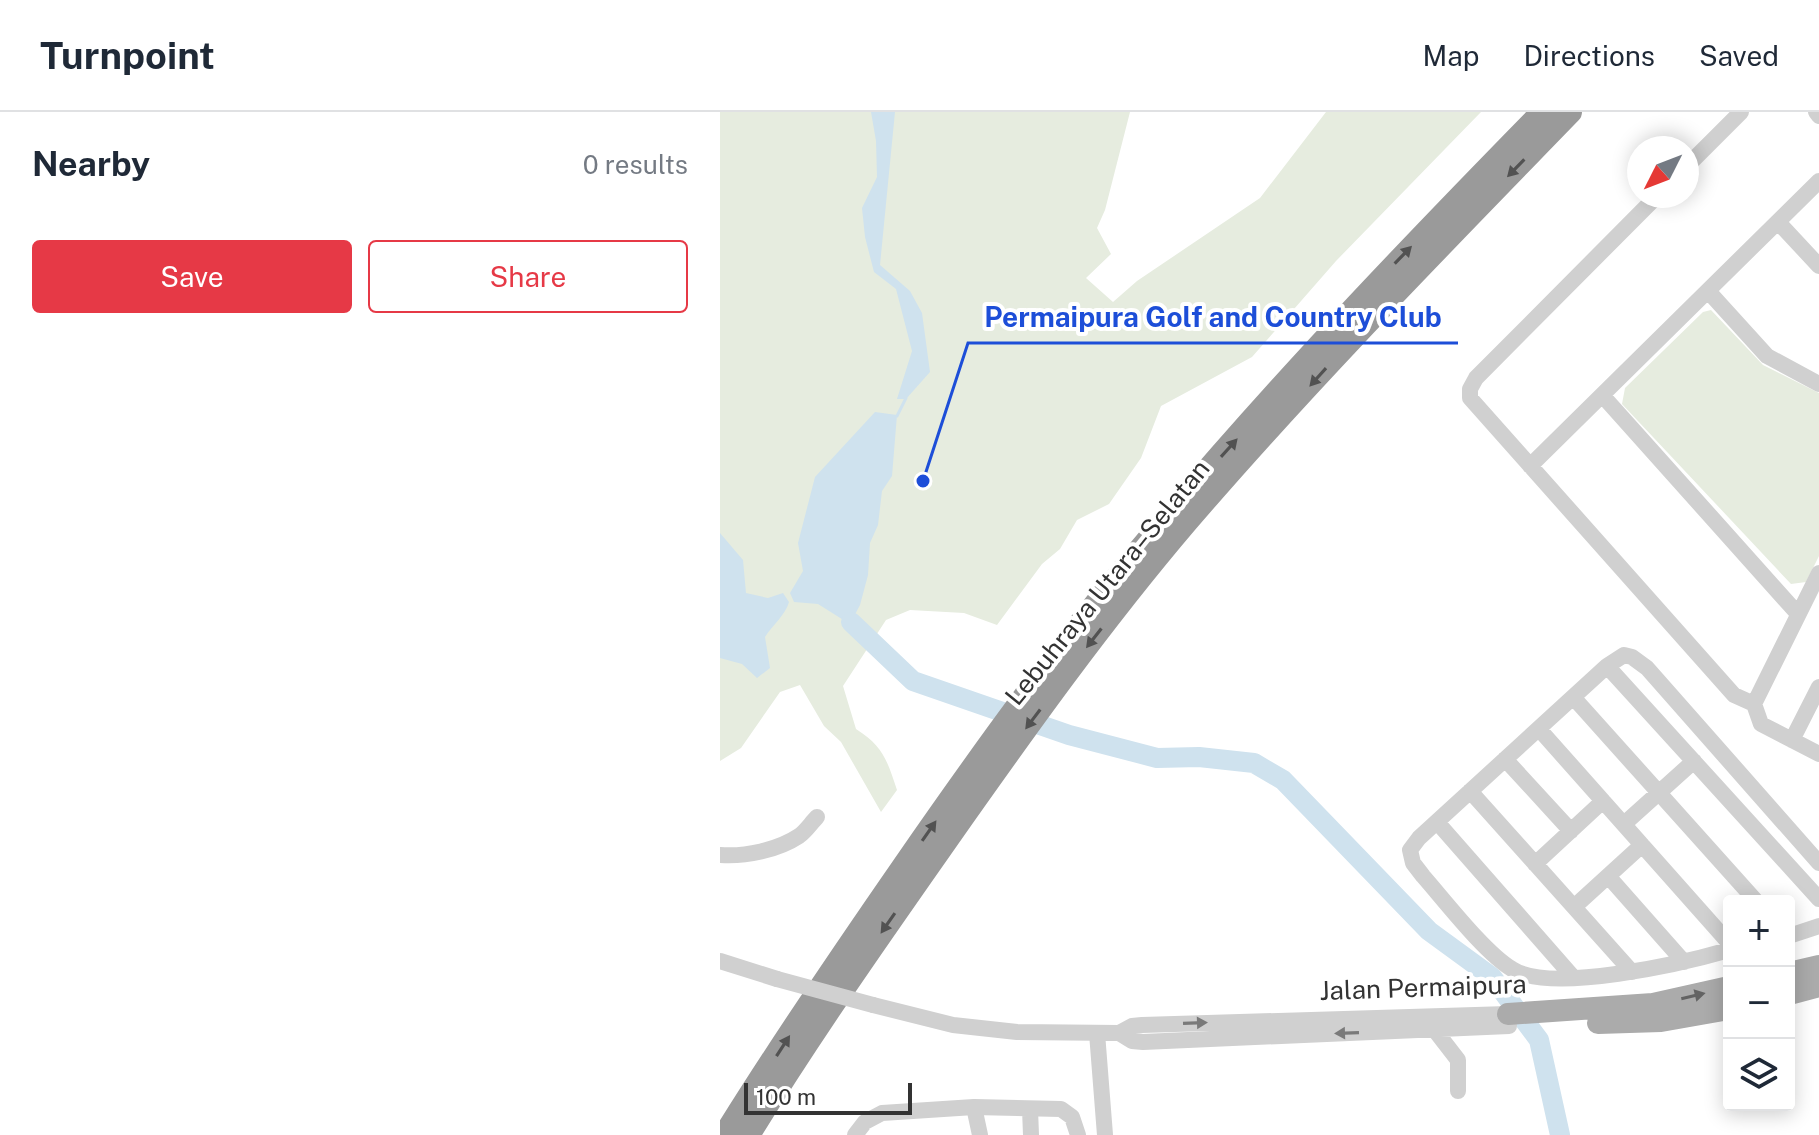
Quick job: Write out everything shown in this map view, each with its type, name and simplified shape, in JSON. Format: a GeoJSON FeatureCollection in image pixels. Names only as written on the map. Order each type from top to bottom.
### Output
{"type":"FeatureCollection","features":[{"type":"Feature","properties":{"kind":"highway","name":"Lebuhraya Utara–Selatan"},"geometry":{"type":"LineString","coordinates":[[725,1135],[869,916],[1005,740],[1163,523],[1368,291],[1543,112]]}},
{"type":"Feature","properties":{"kind":"highway","name":"Lebuhraya Utara–Selatan"},"geometry":{"type":"LineString","coordinates":[[1045,686],[1186,522],[1383,305],[1570,112]]}},
{"type":"Feature","properties":{"kind":"highway","name":"Lebuhraya Utara–Selatan"},"geometry":{"type":"LineString","coordinates":[[748,1135],[1005,740]]}},
{"type":"Feature","properties":{"kind":"main road"},"geometry":{"type":"LineString","coordinates":[[1795,972],[1819,966]]}},
{"type":"Feature","properties":{"kind":"main road"},"geometry":{"type":"LineString","coordinates":[[1795,992],[1819,986]]}},
{"type":"Feature","properties":{"kind":"main road","name":"Jalan Permaipura"},"geometry":{"type":"LineString","coordinates":[[1508,1020],[1653,1004],[1723,988]]}},
{"type":"Feature","properties":{"kind":"main road","name":"Jalan Permaipura"},"geometry":{"type":"LineString","coordinates":[[1562,1016],[1661,1021],[1723,1010]]}},
{"type":"Feature","properties":{"kind":"street"},"geometry":{"type":"LineString","coordinates":[[1699,154],[1741,112]]}},
{"type":"Feature","properties":{"kind":"street"},"geometry":{"type":"LineString","coordinates":[[1530,466],[1819,181]]}},
{"type":"Feature","properties":{"kind":"street"},"geometry":{"type":"LineString","coordinates":[[1645,208],[1476,378],[1470,389],[1470,398],[1734,695],[1754,704]]}},
{"type":"Feature","properties":{"kind":"street"},"geometry":{"type":"LineString","coordinates":[[1778,222],[1819,266]]}},
{"type":"Feature","properties":{"kind":"street"},"geometry":{"type":"LineString","coordinates":[[1708,291],[1767,356],[1819,384]]}},
{"type":"Feature","properties":{"kind":"street"},"geometry":{"type":"LineString","coordinates":[[1602,395],[1798,614]]}},
{"type":"Feature","properties":{"kind":"street"},"geometry":{"type":"LineString","coordinates":[[1819,573],[1754,704],[1761,724],[1819,754]]}},
{"type":"Feature","properties":{"kind":"street"},"geometry":{"type":"LineString","coordinates":[[1723,952],[1632,972],[1573,977],[1541,978],[1511,969],[1501,962],[1423,876],[1413,863],[1410,850],[1607,666],[1624,655],[1647,668],[1819,863]]}},
{"type":"Feature","properties":{"kind":"street"},"geometry":{"type":"LineString","coordinates":[[1607,666],[1819,899]]}},
{"type":"Feature","properties":{"kind":"street"},"geometry":{"type":"LineString","coordinates":[[1792,740],[1819,687]]}},
{"type":"Feature","properties":{"kind":"street"},"geometry":{"type":"LineString","coordinates":[[1573,697],[1751,895]]}},
{"type":"Feature","properties":{"kind":"street"},"geometry":{"type":"LineString","coordinates":[[1539,729],[1723,936]]}},
{"type":"Feature","properties":{"kind":"street"},"geometry":{"type":"LineString","coordinates":[[1505,759],[1571,831]]}},
{"type":"Feature","properties":{"kind":"street"},"geometry":{"type":"LineString","coordinates":[[1624,824],[1694,761]]}},
{"type":"Feature","properties":{"kind":"street"},"geometry":{"type":"LineString","coordinates":[[1470,791],[1632,972]]}},
{"type":"Feature","properties":{"kind":"street"},"geometry":{"type":"LineString","coordinates":[[1535,864],[1603,801]]}},
{"type":"Feature","properties":{"kind":"street"},"geometry":{"type":"LineString","coordinates":[[720,855],[733,856],[770,849],[799,836],[817,817]]}},
{"type":"Feature","properties":{"kind":"street"},"geometry":{"type":"LineString","coordinates":[[1437,822],[1573,977]]}},
{"type":"Feature","properties":{"kind":"street"},"geometry":{"type":"LineString","coordinates":[[1574,907],[1642,845]]}},
{"type":"Feature","properties":{"kind":"street"},"geometry":{"type":"LineString","coordinates":[[1608,876],[1684,962]]}},
{"type":"Feature","properties":{"kind":"street"},"geometry":{"type":"LineString","coordinates":[[1795,934],[1819,926]]}},
{"type":"Feature","properties":{"kind":"street","name":"Jalan Permaipura"},"geometry":{"type":"LineString","coordinates":[[720,961],[929,1020],[977,1029],[1119,1033],[1142,1025],[1508,1020]]}},
{"type":"Feature","properties":{"kind":"street","name":"Jalan Permaipura"},"geometry":{"type":"LineString","coordinates":[[1119,1033],[1132,1041],[1143,1042],[1434,1029],[1508,1020]]}},
{"type":"Feature","properties":{"kind":"street"},"geometry":{"type":"LineString","coordinates":[[1434,1029],[1458,1060],[1458,1091]]}},
{"type":"Feature","properties":{"kind":"street"},"geometry":{"type":"LineString","coordinates":[[1097,1033],[1105,1135]]}},
{"type":"Feature","properties":{"kind":"street"},"geometry":{"type":"LineString","coordinates":[[974,1107],[980,1135]]}},
{"type":"Feature","properties":{"kind":"street"},"geometry":{"type":"LineString","coordinates":[[855,1135],[865,1122],[882,1113],[974,1107],[1061,1109],[1072,1117],[1078,1135]]}},
{"type":"Feature","properties":{"kind":"street"},"geometry":{"type":"LineString","coordinates":[[1030,1109],[1031,1135]]}},
{"type":"Feature","properties":{"kind":"shaded area"},"geometry":{"type":"Polygon","coordinates":[[[720,112],[1130,112],[1105,210],[1097,228],[1111,254],[1086,278],[1113,302],[1137,281],[1260,198],[1326,112],[1481,112],[1336,261],[1252,357],[1161,406],[1141,458],[1109,504],[1077,520],[1060,549],[1042,564],[997,625],[964,613],[910,610],[886,620],[843,686],[856,729],[872,741],[883,755],[897,790],[881,812],[841,742],[824,726],[800,685],[780,692],[741,748],[720,761],[720,112]]]}},
{"type":"Feature","properties":{"kind":"shaded area"},"geometry":{"type":"Polygon","coordinates":[[[1711,310],[1763,365],[1819,393],[1819,556],[1806,582],[1791,584],[1622,404],[1625,388],[1703,312],[1711,310]]]}},
{"type":"Feature","properties":{"kind":"water"},"geometry":{"type":"Polygon","coordinates":[[[871,112],[895,112],[880,265],[910,291],[922,313],[930,372],[906,399],[897,399],[912,351],[896,289],[874,272],[865,237],[862,208],[877,177],[871,112]]]}},
{"type":"Feature","properties":{"kind":"water"},"geometry":{"type":"Polygon","coordinates":[[[875,412],[897,415],[892,476],[882,491],[878,525],[870,543],[868,575],[860,605],[851,622],[818,604],[794,602],[790,593],[803,571],[798,543],[815,477],[875,412]]]}},
{"type":"Feature","properties":{"kind":"water"},"geometry":{"type":"Polygon","coordinates":[[[720,533],[743,560],[746,593],[768,598],[783,593],[789,602],[765,637],[770,668],[757,678],[742,664],[720,658],[720,533]]]}},
{"type":"Feature","properties":{"kind":"waterway"},"geometry":{"type":"LineString","coordinates":[[897,416],[906,398]]}},
{"type":"Feature","properties":{"kind":"waterway"},"geometry":{"type":"LineString","coordinates":[[851,622],[913,681],[1069,735],[1157,758],[1199,757],[1254,763],[1283,780],[1429,931],[1492,977],[1539,1040],[1560,1135]]}},
{"type":"Feature","properties":{"kind":"place","name":"Permaipura Golf and Country Club"},"geometry":{"type":"Point","coordinates":[923,481]}}]}
